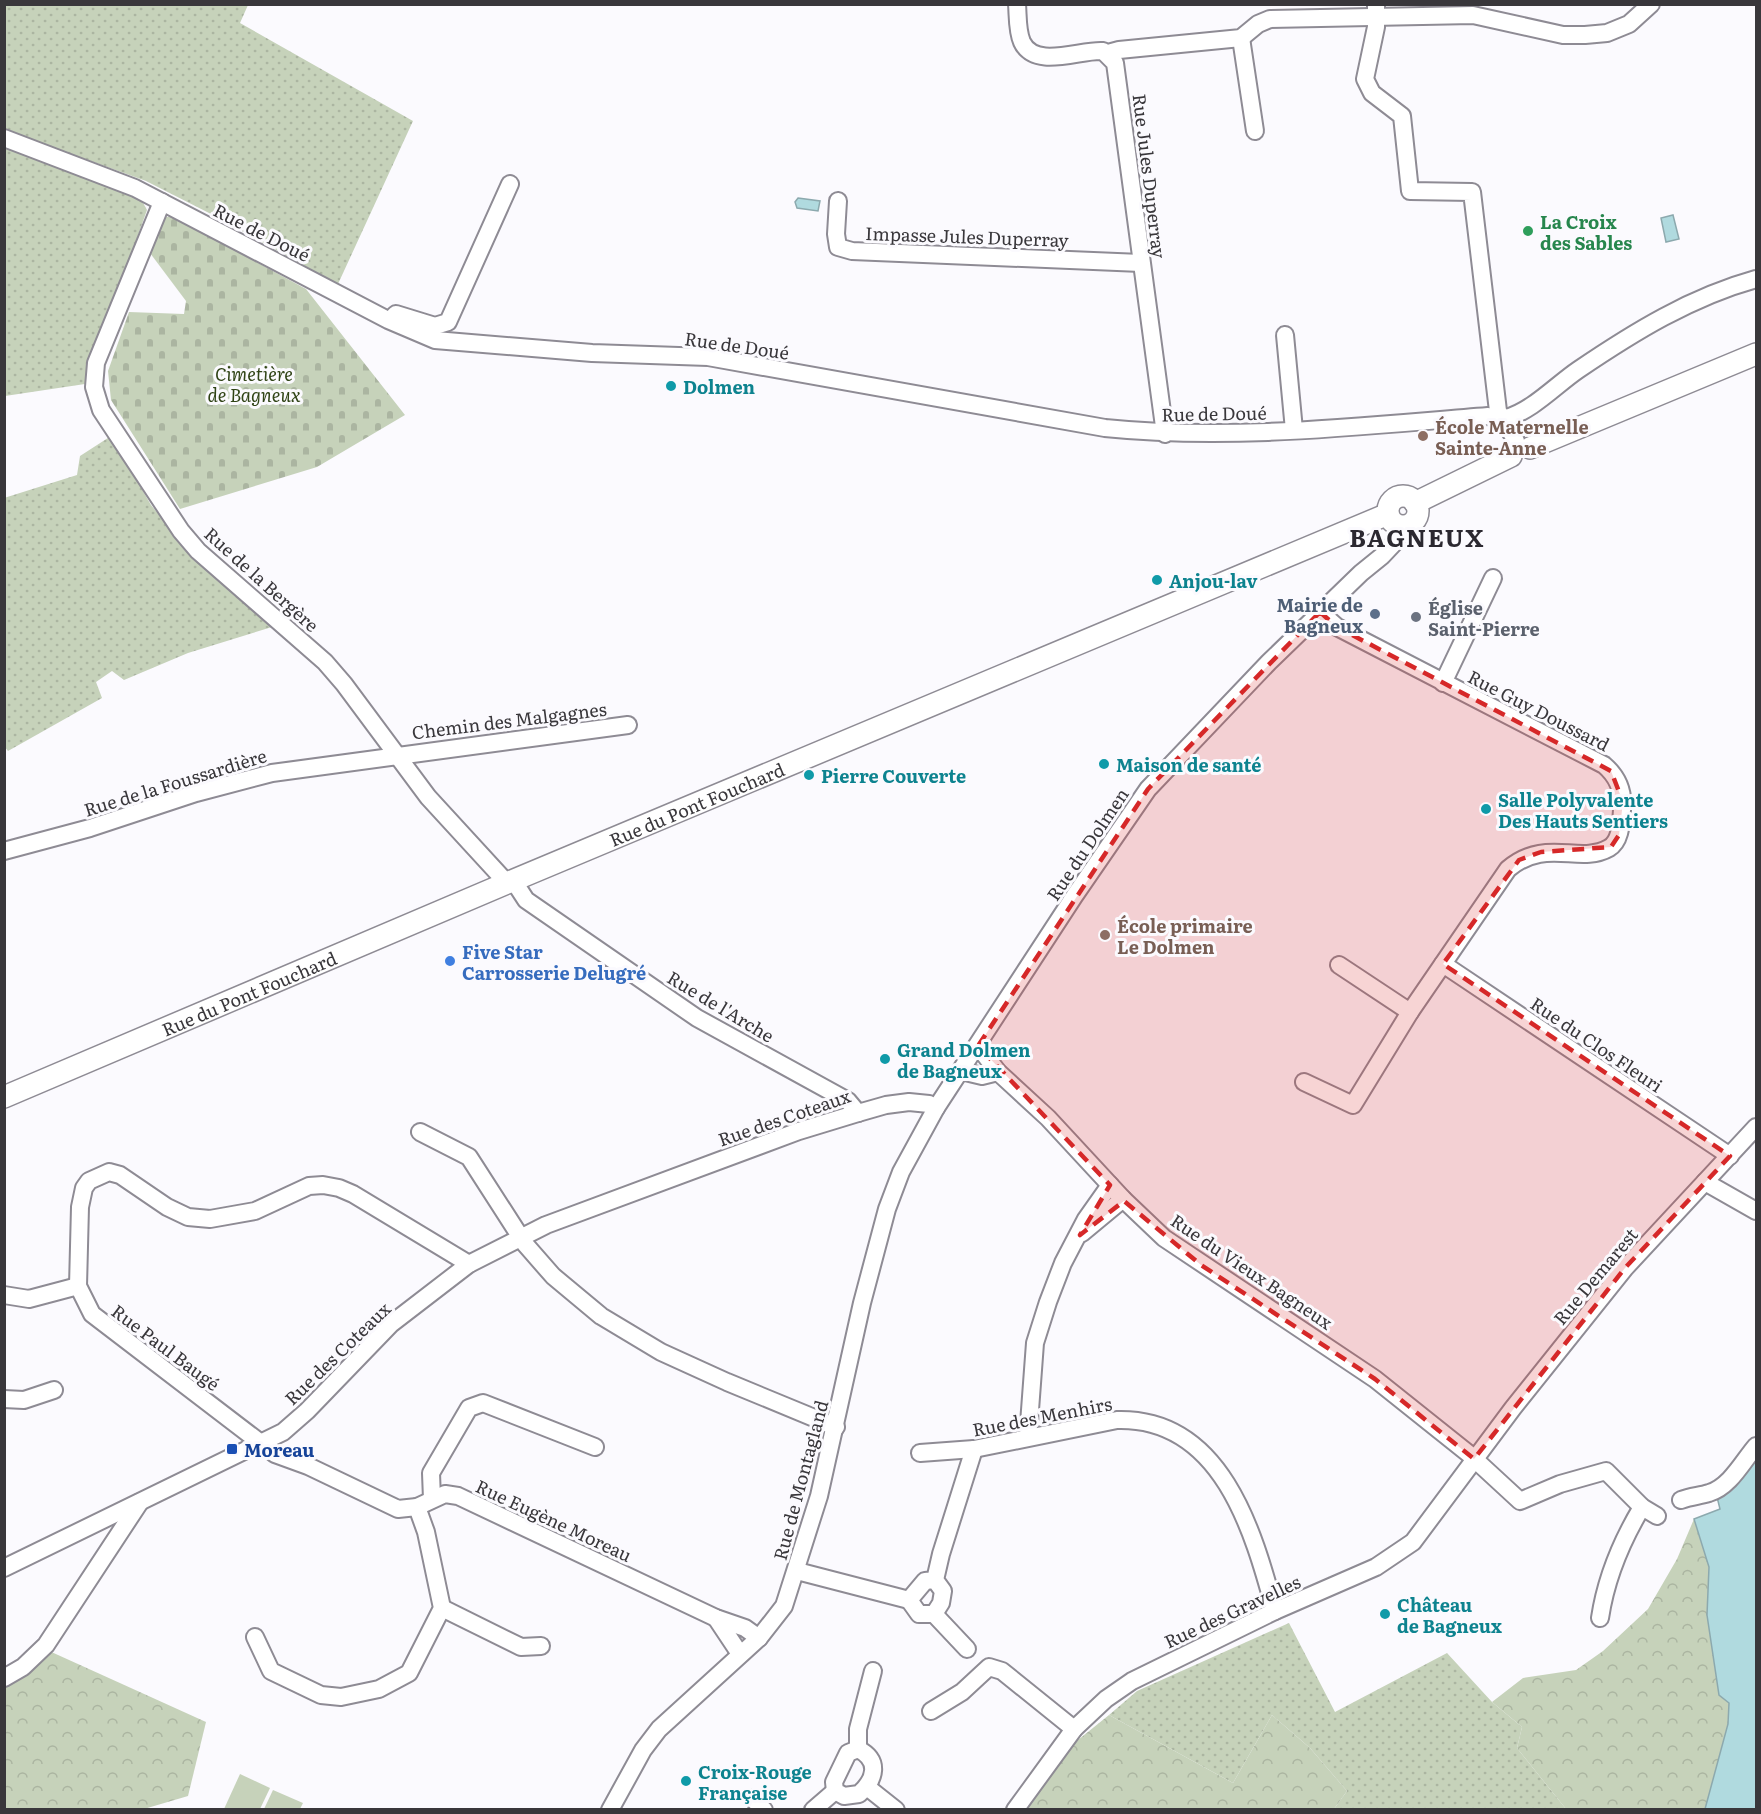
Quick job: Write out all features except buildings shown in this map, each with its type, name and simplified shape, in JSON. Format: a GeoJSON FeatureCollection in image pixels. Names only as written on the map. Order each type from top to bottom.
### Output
{"type":"FeatureCollection","features":[{"type":"Feature","properties":{"kind":"main road"},"geometry":{"type":"LineString","coordinates":[[1519,448],[1756,354]]}},
{"type":"Feature","properties":{"kind":"main road","name":"Rue du Pont Fouchard"},"geometry":{"type":"LineString","coordinates":[[4,1097],[510,881],[1396,520],[1390,504],[1397,498],[1407,497],[1415,503],[1519,448]]}},
{"type":"Feature","properties":{"kind":"street"},"geometry":{"type":"LineString","coordinates":[[1017,4],[1022,42],[1032,52],[1046,57],[1096,51],[1108,53],[1241,38],[1258,24],[1270,19],[1376,11],[1473,15],[1563,35],[1585,35],[1607,33],[1629,24],[1651,4]]}},
{"type":"Feature","properties":{"kind":"street"},"geometry":{"type":"LineString","coordinates":[[1376,11],[1376,27],[1365,79],[1372,93],[1402,116],[1410,191],[1472,192],[1498,411],[1505,419],[1519,448]]}},
{"type":"Feature","properties":{"kind":"street"},"geometry":{"type":"LineString","coordinates":[[1241,38],[1255,131]]}},
{"type":"Feature","properties":{"kind":"street","name":"Rue Jules Duperray"},"geometry":{"type":"LineString","coordinates":[[1108,53],[1116,68],[1165,434]]}},
{"type":"Feature","properties":{"kind":"street","name":"Rue de Doué"},"geometry":{"type":"LineString","coordinates":[[4,138],[112,177],[388,320],[417,333],[454,343],[592,353],[708,357],[1105,428],[1165,434],[1294,430],[1488,416],[1505,419]]}},
{"type":"Feature","properties":{"kind":"street"},"geometry":{"type":"LineString","coordinates":[[388,320],[396,314],[435,326],[448,322],[510,184]]}},
{"type":"Feature","properties":{"kind":"street","name":"Impasse Jules Duperray"},"geometry":{"type":"LineString","coordinates":[[838,201],[836,234],[838,247],[852,251],[1141,263]]}},
{"type":"Feature","properties":{"kind":"street","name":"Rue de la Bergère"},"geometry":{"type":"LineString","coordinates":[[162,202],[96,363],[94,387],[101,410],[181,531],[198,551],[325,662],[428,797],[510,881]]}},
{"type":"Feature","properties":{"kind":"street"},"geometry":{"type":"LineString","coordinates":[[1505,419],[1529,407],[1629,337],[1683,306],[1719,290],[1756,279]]}},
{"type":"Feature","properties":{"kind":"street"},"geometry":{"type":"LineString","coordinates":[[1285,335],[1294,430]]}},
{"type":"Feature","properties":{"kind":"street","name":"Rue du Dolmen"},"geometry":{"type":"LineString","coordinates":[[936,1108],[1075,895],[1148,789],[1320,612],[1399,538],[1396,520]]}},
{"type":"Feature","properties":{"kind":"street"},"geometry":{"type":"LineString","coordinates":[[1443,683],[1493,578]]}},
{"type":"Feature","properties":{"kind":"street","name":"Rue Guy Doussard"},"geometry":{"type":"LineString","coordinates":[[1304,1083],[1353,1105],[1410,1012],[1508,869],[1519,860],[1542,852],[1595,852],[1611,847],[1619,835],[1623,802],[1619,782],[1604,765],[1337,627],[1320,612]]}},
{"type":"Feature","properties":{"kind":"street","name":"Chemin des Malgagnes"},"geometry":{"type":"LineString","coordinates":[[395,755],[628,725]]}},
{"type":"Feature","properties":{"kind":"street","name":"Rue de la Foussardière"},"geometry":{"type":"LineString","coordinates":[[4,851],[272,773],[395,755]]}},
{"type":"Feature","properties":{"kind":"street","name":"Rue de l'Arche"},"geometry":{"type":"LineString","coordinates":[[510,881],[526,900],[697,1018],[848,1101],[858,1113]]}},
{"type":"Feature","properties":{"kind":"street","name":"Rue du Clos Fleuri"},"geometry":{"type":"LineString","coordinates":[[1443,964],[1730,1156]]}},
{"type":"Feature","properties":{"kind":"street"},"geometry":{"type":"LineString","coordinates":[[1339,965],[1410,1012]]}},
{"type":"Feature","properties":{"kind":"street","name":"Rue du Vieux Bagneux"},"geometry":{"type":"LineString","coordinates":[[978,1046],[998,1072],[1048,1118],[1123,1199],[1164,1238],[1201,1265],[1259,1300],[1375,1378],[1520,1501],[1560,1484],[1606,1471],[1642,1508]]}},
{"type":"Feature","properties":{"kind":"street"},"geometry":{"type":"LineString","coordinates":[[961,1071],[982,1076],[998,1072]]}},
{"type":"Feature","properties":{"kind":"street","name":"Rue des Coteaux"},"geometry":{"type":"LineString","coordinates":[[4,1568],[283,1432],[391,1324],[469,1264],[520,1237],[602,1202],[799,1131],[886,1105],[909,1102],[929,1104],[936,1108]]}},
{"type":"Feature","properties":{"kind":"street","name":"Rue de Montagland"},"geometry":{"type":"LineString","coordinates":[[610,1809],[643,1750],[659,1729],[759,1638],[784,1606],[797,1571],[836,1427],[862,1303],[887,1209],[901,1172],[936,1108]]}},
{"type":"Feature","properties":{"kind":"street","name":"Rue Demarest"},"geometry":{"type":"LineString","coordinates":[[1474,1460],[1625,1268],[1756,1127]]}},
{"type":"Feature","properties":{"kind":"street"},"geometry":{"type":"LineString","coordinates":[[420,1132],[469,1157],[520,1237],[553,1276],[611,1322],[661,1352],[708,1374],[836,1427]]}},
{"type":"Feature","properties":{"kind":"street","name":"Rue Paul Baugé"},"geometry":{"type":"LineString","coordinates":[[263,1443],[92,1314],[78,1286],[80,1207],[84,1188],[89,1181],[109,1172],[120,1175],[167,1207],[188,1217],[210,1219],[255,1211],[309,1186],[323,1185],[339,1188],[353,1194],[469,1264]]}},
{"type":"Feature","properties":{"kind":"street"},"geometry":{"type":"LineString","coordinates":[[1705,1182],[1756,1211]]}},
{"type":"Feature","properties":{"kind":"street"},"geometry":{"type":"LineString","coordinates":[[1028,1437],[1035,1343],[1063,1263],[1080,1236],[1086,1219],[1110,1185]]}},
{"type":"Feature","properties":{"kind":"street"},"geometry":{"type":"LineString","coordinates":[[1080,1236],[1123,1199]]}},
{"type":"Feature","properties":{"kind":"street"},"geometry":{"type":"LineString","coordinates":[[4,1294],[29,1299],[78,1286]]}},
{"type":"Feature","properties":{"kind":"street"},"geometry":{"type":"LineString","coordinates":[[4,1399],[24,1400],[54,1390]]}},
{"type":"Feature","properties":{"kind":"street"},"geometry":{"type":"LineString","coordinates":[[432,1499],[431,1473],[469,1408],[483,1402],[595,1447]]}},
{"type":"Feature","properties":{"kind":"street","name":"Rue des Menhirs"},"geometry":{"type":"LineString","coordinates":[[920,1453],[974,1449],[1117,1420],[1139,1419],[1158,1424],[1192,1445],[1212,1462],[1247,1522],[1260,1555],[1275,1611]]}},
{"type":"Feature","properties":{"kind":"street"},"geometry":{"type":"LineString","coordinates":[[283,1432],[291,1450],[308,1466]]}},
{"type":"Feature","properties":{"kind":"street"},"geometry":{"type":"LineString","coordinates":[[255,1637],[271,1671],[321,1695],[341,1697],[380,1689],[409,1673],[442,1608],[426,1532],[417,1507],[398,1509],[308,1466],[275,1454],[263,1443]]}},
{"type":"Feature","properties":{"kind":"street"},"geometry":{"type":"LineString","coordinates":[[1681,1500],[1693,1494],[1708,1494],[1724,1486],[1756,1446]]}},
{"type":"Feature","properties":{"kind":"street"},"geometry":{"type":"LineString","coordinates":[[934,1614],[941,1603],[943,1591],[935,1580],[941,1554],[974,1449]]}},
{"type":"Feature","properties":{"kind":"street","name":"Rue des Gravelles"},"geometry":{"type":"LineString","coordinates":[[1015,1809],[1074,1729],[1106,1699],[1132,1681],[1275,1611],[1376,1567],[1401,1552],[1422,1532],[1474,1460]]}},
{"type":"Feature","properties":{"kind":"street","name":"Rue Eugène Moreau"},"geometry":{"type":"LineString","coordinates":[[417,1507],[445,1494],[458,1496],[716,1618],[745,1628],[759,1638]]}},
{"type":"Feature","properties":{"kind":"street"},"geometry":{"type":"LineString","coordinates":[[4,1678],[23,1667],[46,1645],[140,1501]]}},
{"type":"Feature","properties":{"kind":"street"},"geometry":{"type":"LineString","coordinates":[[1600,1618],[1604,1590],[1616,1558],[1642,1508],[1657,1516]]}},
{"type":"Feature","properties":{"kind":"street"},"geometry":{"type":"LineString","coordinates":[[107,1516],[114,1521],[113,1541]]}},
{"type":"Feature","properties":{"kind":"street"},"geometry":{"type":"LineString","coordinates":[[103,1557],[107,1538],[107,1516]]}},
{"type":"Feature","properties":{"kind":"street"},"geometry":{"type":"LineString","coordinates":[[82,1529],[96,1530],[103,1537],[103,1557]]}},
{"type":"Feature","properties":{"kind":"street"},"geometry":{"type":"LineString","coordinates":[[797,1571],[909,1600],[919,1614],[934,1614],[966,1649]]}},
{"type":"Feature","properties":{"kind":"street"},"geometry":{"type":"LineString","coordinates":[[909,1600],[925,1581],[935,1580]]}},
{"type":"Feature","properties":{"kind":"street"},"geometry":{"type":"LineString","coordinates":[[442,1608],[521,1647],[541,1646]]}},
{"type":"Feature","properties":{"kind":"street"},"geometry":{"type":"LineString","coordinates":[[716,1618],[740,1654]]}},
{"type":"Feature","properties":{"kind":"street"},"geometry":{"type":"LineString","coordinates":[[931,1711],[962,1692],[989,1667],[1002,1671],[1074,1729]]}},
{"type":"Feature","properties":{"kind":"street"},"geometry":{"type":"LineString","coordinates":[[858,1749],[858,1729],[873,1671]]}},
{"type":"Feature","properties":{"kind":"street"},"geometry":{"type":"LineString","coordinates":[[835,1791],[844,1796],[860,1794],[867,1787],[873,1776],[874,1765],[869,1755],[858,1749]]}},
{"type":"Feature","properties":{"kind":"street"},"geometry":{"type":"LineString","coordinates":[[835,1791],[834,1782],[848,1753],[858,1749]]}},
{"type":"Feature","properties":{"kind":"street"},"geometry":{"type":"LineString","coordinates":[[867,1787],[896,1809]]}},
{"type":"Feature","properties":{"kind":"street"},"geometry":{"type":"LineString","coordinates":[[813,1809],[835,1791]]}},
{"type":"Feature","properties":{"kind":"highlighted area"},"geometry":{"type":"Polygon","coordinates":[[[1320,612],[1337,627],[1611,771],[1623,802],[1619,835],[1611,847],[1541,852],[1519,860],[1443,964],[1730,1156],[1625,1268],[1474,1459],[1375,1379],[1201,1265],[1124,1201],[1080,1235],[1110,1185],[978,1046],[1148,789],[1320,612]]]}},
{"type":"Feature","properties":{"kind":"green space"},"geometry":{"type":"Polygon","coordinates":[[[4,5],[248,5],[240,23],[413,121],[338,284],[146,181],[5,130],[4,5]]]}},
{"type":"Feature","properties":{"kind":"green space"},"geometry":{"type":"Polygon","coordinates":[[[4,146],[141,199],[147,210],[85,384],[5,396],[4,146]]]}},
{"type":"Feature","properties":{"kind":"green space","name":"Cimetière de Bagneux"},"geometry":{"type":"Polygon","coordinates":[[[172,216],[306,289],[405,415],[317,467],[180,509],[111,400],[108,371],[129,312],[184,314],[186,301],[147,249],[162,218],[172,216]]]}},
{"type":"Feature","properties":{"kind":"green space"},"geometry":{"type":"Polygon","coordinates":[[[111,436],[151,505],[201,566],[272,627],[188,653],[124,680],[112,671],[96,682],[102,698],[8,751],[4,746],[4,498],[77,475],[80,456],[111,436]]]}},
{"type":"Feature","properties":{"kind":"green space"},"geometry":{"type":"Polygon","coordinates":[[[1694,1519],[1709,1567],[1707,1615],[1719,1695],[1729,1703],[1728,1724],[1705,1809],[1566,1809],[1517,1748],[1522,1727],[1492,1702],[1523,1678],[1576,1670],[1603,1651],[1648,1609],[1677,1559],[1694,1519]]]}},
{"type":"Feature","properties":{"kind":"green space"},"geometry":{"type":"Polygon","coordinates":[[[1289,1623],[1335,1712],[1447,1653],[1492,1702],[1522,1727],[1517,1748],[1566,1809],[1334,1809],[1347,1791],[1310,1748],[1272,1715],[1233,1783],[1109,1715],[1137,1691],[1289,1623]]]}},
{"type":"Feature","properties":{"kind":"green space"},"geometry":{"type":"Polygon","coordinates":[[[47,1650],[206,1722],[188,1796],[144,1809],[5,1810],[5,1678],[47,1650]]]}},
{"type":"Feature","properties":{"kind":"green space"},"geometry":{"type":"Polygon","coordinates":[[[1109,1715],[1233,1783],[1272,1715],[1310,1748],[1347,1791],[1334,1809],[1025,1810],[1068,1748],[1109,1715]]]}},
{"type":"Feature","properties":{"kind":"green space"},"geometry":{"type":"Polygon","coordinates":[[[240,1774],[270,1788],[260,1809],[224,1809],[240,1774]]]}},
{"type":"Feature","properties":{"kind":"green space"},"geometry":{"type":"Polygon","coordinates":[[[273,1790],[303,1803],[300,1809],[264,1809],[273,1790]]]}},
{"type":"Feature","properties":{"kind":"water"},"geometry":{"type":"Polygon","coordinates":[[[798,198],[820,201],[818,211],[797,208],[795,202],[798,198]]]}},
{"type":"Feature","properties":{"kind":"water"},"geometry":{"type":"Polygon","coordinates":[[[1673,215],[1679,239],[1666,242],[1661,218],[1673,215]]]}},
{"type":"Feature","properties":{"kind":"water"},"geometry":{"type":"Polygon","coordinates":[[[1756,1452],[1756,1809],[1705,1809],[1728,1724],[1729,1703],[1719,1695],[1707,1615],[1709,1567],[1694,1519],[1720,1509],[1717,1497],[1756,1452]]]}},
{"type":"Feature","properties":{"kind":"place","name":"La Croix des Sables"},"geometry":{"type":"Point","coordinates":[1528,231]}},
{"type":"Feature","properties":{"kind":"place","name":"Dolmen"},"geometry":{"type":"Point","coordinates":[671,386]}},
{"type":"Feature","properties":{"kind":"place","name":"École Maternelle Sainte-Anne"},"geometry":{"type":"Point","coordinates":[1423,436]}},
{"type":"Feature","properties":{"kind":"place","name":"Anjou-lav"},"geometry":{"type":"Point","coordinates":[1157,580]}},
{"type":"Feature","properties":{"kind":"place","name":"Mairie de Bagneux"},"geometry":{"type":"Point","coordinates":[1375,614]}},
{"type":"Feature","properties":{"kind":"place","name":"Église Saint-Pierre"},"geometry":{"type":"Point","coordinates":[1416,617]}},
{"type":"Feature","properties":{"kind":"place","name":"Maison de santé"},"geometry":{"type":"Point","coordinates":[1104,764]}},
{"type":"Feature","properties":{"kind":"place","name":"Pierre Couverte"},"geometry":{"type":"Point","coordinates":[809,775]}},
{"type":"Feature","properties":{"kind":"place","name":"Salle Polyvalente Des Hauts Sentiers"},"geometry":{"type":"Point","coordinates":[1486,809]}},
{"type":"Feature","properties":{"kind":"place","name":"École primaire Le Dolmen"},"geometry":{"type":"Point","coordinates":[1105,935]}},
{"type":"Feature","properties":{"kind":"place","name":"Five Star Carrosserie Delugré"},"geometry":{"type":"Point","coordinates":[450,961]}},
{"type":"Feature","properties":{"kind":"place","name":"Grand Dolmen de Bagneux"},"geometry":{"type":"Point","coordinates":[885,1059]}},
{"type":"Feature","properties":{"kind":"place","name":"Moreau"},"geometry":{"type":"Point","coordinates":[232,1449]}},
{"type":"Feature","properties":{"kind":"place","name":"Château de Bagneux"},"geometry":{"type":"Point","coordinates":[1385,1614]}},
{"type":"Feature","properties":{"kind":"place","name":"Croix-Rouge Française"},"geometry":{"type":"Point","coordinates":[686,1781]}},
{"type":"Feature","properties":{"kind":"district","name":"BAGNEUX"},"geometry":{"type":"Point","coordinates":[1417,536]}}]}
